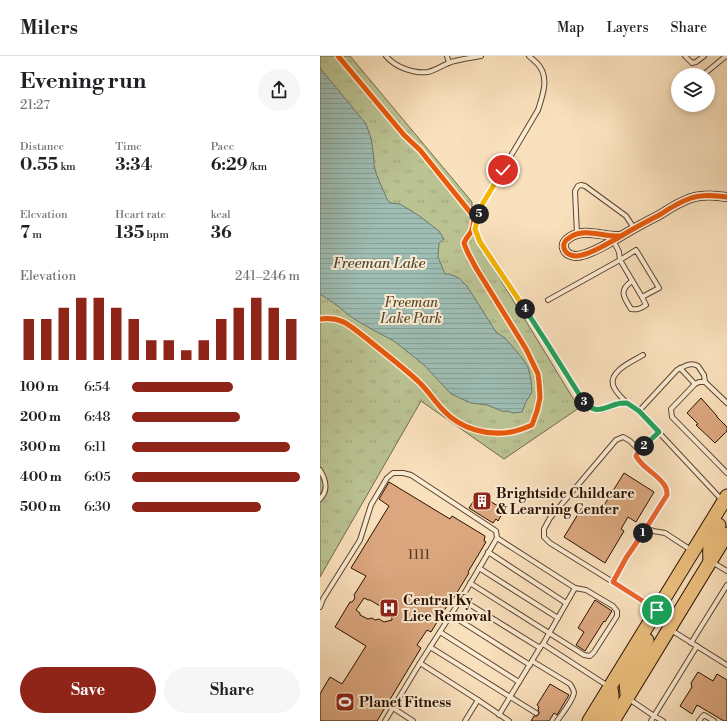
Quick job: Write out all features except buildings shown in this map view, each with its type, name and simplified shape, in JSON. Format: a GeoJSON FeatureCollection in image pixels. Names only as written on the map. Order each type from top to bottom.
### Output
{"type":"FeatureCollection","features":[{"type":"Feature","properties":{"kind":"main road"},"geometry":{"type":"LineString","coordinates":[[589,721],[691,555],[726,503]]}},
{"type":"Feature","properties":{"kind":"main road"},"geometry":{"type":"LineString","coordinates":[[710,562],[709,548],[711,539],[726,503]]}},
{"type":"Feature","properties":{"kind":"main road"},"geometry":{"type":"LineString","coordinates":[[613,721],[727,534]]}},
{"type":"Feature","properties":{"kind":"main road"},"geometry":{"type":"LineString","coordinates":[[656,649],[655,643],[657,637],[695,574],[698,564],[691,555]]}},
{"type":"Feature","properties":{"kind":"main road"},"geometry":{"type":"LineString","coordinates":[[627,698],[626,682],[655,625],[690,569],[691,555]]}},
{"type":"Feature","properties":{"kind":"main road"},"geometry":{"type":"LineString","coordinates":[[602,721],[612,703],[612,692],[610,687]]}},
{"type":"Feature","properties":{"kind":"street"},"geometry":{"type":"LineString","coordinates":[[616,238],[591,233],[577,234],[566,240],[564,247],[565,251],[572,256],[586,254],[603,246],[691,198],[710,195],[727,197]]}},
{"type":"Feature","properties":{"kind":"lane"},"geometry":{"type":"LineString","coordinates":[[386,56],[401,67],[412,72],[428,72],[449,63],[481,56]]}},
{"type":"Feature","properties":{"kind":"lane"},"geometry":{"type":"LineString","coordinates":[[447,56],[449,63]]}},
{"type":"Feature","properties":{"kind":"lane"},"geometry":{"type":"LineString","coordinates":[[529,56],[540,67],[544,75],[542,98],[538,110],[483,203],[477,217],[475,229],[480,242],[587,405],[600,410],[618,404],[627,403]]}},
{"type":"Feature","properties":{"kind":"lane"},"geometry":{"type":"LineString","coordinates":[[685,56],[692,63],[704,56]]}},
{"type":"Feature","properties":{"kind":"lane"},"geometry":{"type":"LineString","coordinates":[[711,68],[726,56]]}},
{"type":"Feature","properties":{"kind":"lane"},"geometry":{"type":"LineString","coordinates":[[577,234],[575,191],[576,188],[581,185],[585,186],[626,216],[634,229]]}},
{"type":"Feature","properties":{"kind":"lane"},"geometry":{"type":"LineString","coordinates":[[616,238],[620,260],[646,305],[636,310],[630,308],[623,295],[624,289],[632,282]]}},
{"type":"Feature","properties":{"kind":"lane"},"geometry":{"type":"LineString","coordinates":[[548,300],[636,250],[658,288],[642,297]]}},
{"type":"Feature","properties":{"kind":"lane"},"geometry":{"type":"LineString","coordinates":[[642,355],[620,368],[614,376],[613,384],[617,393],[627,403],[639,411],[726,503]]}},
{"type":"Feature","properties":{"kind":"lane"},"geometry":{"type":"LineString","coordinates":[[639,411],[677,370],[690,364],[698,366],[704,375],[705,382],[727,403]]}},
{"type":"Feature","properties":{"kind":"lane"},"geometry":{"type":"LineString","coordinates":[[680,368],[695,384]]}},
{"type":"Feature","properties":{"kind":"lane"},"geometry":{"type":"LineString","coordinates":[[705,382],[695,384],[673,406],[671,409],[672,417],[727,473]]}},
{"type":"Feature","properties":{"kind":"lane"},"geometry":{"type":"LineString","coordinates":[[613,582],[626,558],[667,495],[666,487],[640,462],[636,456],[639,450],[659,432]]}},
{"type":"Feature","properties":{"kind":"lane"},"geometry":{"type":"LineString","coordinates":[[639,450],[630,441],[622,437],[616,440],[550,518],[544,529],[544,537],[550,543],[657,610]]}},
{"type":"Feature","properties":{"kind":"lane"},"geometry":{"type":"LineString","coordinates":[[320,470],[325,480],[326,490],[320,499]]}},
{"type":"Feature","properties":{"kind":"lane"},"geometry":{"type":"LineString","coordinates":[[320,607],[323,599],[360,540],[371,505],[387,478],[393,473],[412,475],[496,531],[497,538],[385,721]]}},
{"type":"Feature","properties":{"kind":"lane"},"geometry":{"type":"LineString","coordinates":[[646,527],[653,531],[665,533],[691,555]]}},
{"type":"Feature","properties":{"kind":"lane"},"geometry":{"type":"LineString","coordinates":[[470,583],[584,655],[590,656],[594,652],[617,616],[617,611],[613,606],[586,590],[575,588],[497,538]]}},
{"type":"Feature","properties":{"kind":"lane"},"geometry":{"type":"LineString","coordinates":[[488,552],[566,603]]}},
{"type":"Feature","properties":{"kind":"lane"},"geometry":{"type":"LineString","coordinates":[[710,562],[727,572]]}},
{"type":"Feature","properties":{"kind":"lane"},"geometry":{"type":"LineString","coordinates":[[479,568],[558,618]]}},
{"type":"Feature","properties":{"kind":"lane"},"geometry":{"type":"LineString","coordinates":[[691,643],[727,585]]}},
{"type":"Feature","properties":{"kind":"lane"},"geometry":{"type":"LineString","coordinates":[[499,715],[542,646],[575,588]]}},
{"type":"Feature","properties":{"kind":"lane"},"geometry":{"type":"LineString","coordinates":[[461,599],[610,687]]}},
{"type":"Feature","properties":{"kind":"lane"},"geometry":{"type":"LineString","coordinates":[[451,615],[531,663],[570,684],[574,692],[557,721]]}},
{"type":"Feature","properties":{"kind":"lane"},"geometry":{"type":"LineString","coordinates":[[669,629],[727,665]]}},
{"type":"Feature","properties":{"kind":"lane"},"geometry":{"type":"LineString","coordinates":[[440,632],[519,682]]}},
{"type":"Feature","properties":{"kind":"lane"},"geometry":{"type":"LineString","coordinates":[[651,721],[697,646]]}},
{"type":"Feature","properties":{"kind":"lane"},"geometry":{"type":"LineString","coordinates":[[430,647],[536,713]]}},
{"type":"Feature","properties":{"kind":"lane"},"geometry":{"type":"LineString","coordinates":[[420,663],[509,721]]}},
{"type":"Feature","properties":{"kind":"lane"},"geometry":{"type":"LineString","coordinates":[[627,698],[663,721]]}},
{"type":"Feature","properties":{"kind":"lane"},"geometry":{"type":"LineString","coordinates":[[465,721],[478,700]]}},
{"type":"Feature","properties":{"kind":"lane"},"geometry":{"type":"LineString","coordinates":[[393,708],[413,721]]}},
{"type":"Feature","properties":{"kind":"lane"},"geometry":{"type":"LineString","coordinates":[[699,721],[704,715],[714,721]]}},
{"type":"Feature","properties":{"kind":"green space","name":"Freeman Lake Park"},"geometry":{"type":"Polygon","coordinates":[[[320,56],[350,56],[472,202],[472,233],[579,408],[504,459],[421,401],[320,577],[320,56]]]}},
{"type":"Feature","properties":{"kind":"water","name":"Freeman Lake"},"geometry":{"type":"Polygon","coordinates":[[[320,68],[366,124],[371,138],[375,168],[388,201],[391,203],[400,204],[418,215],[439,231],[444,239],[439,243],[438,257],[445,274],[450,274],[459,278],[467,286],[496,332],[505,338],[528,367],[532,392],[522,412],[513,413],[502,411],[487,405],[471,403],[451,394],[423,364],[394,341],[356,320],[320,294],[320,68]]]}},
{"type":"Feature","properties":{"kind":"cycle path"},"geometry":{"type":"LineString","coordinates":[[320,319],[334,319],[345,323],[355,330],[420,383],[441,408],[466,427],[484,432],[502,433],[516,431],[532,425],[540,398],[538,374],[526,349],[476,268],[465,246],[464,243],[471,232],[474,217],[420,150],[404,135],[338,56]]}},
{"type":"Feature","properties":{"kind":"cycle path"},"geometry":{"type":"LineString","coordinates":[[620,236],[581,233],[566,240],[564,248],[567,253],[574,256],[587,254],[618,238],[675,205],[687,200],[704,195],[727,197]]}},
{"type":"Feature","properties":{"kind":"place","name":"Brightside Childcare & Learning Center"},"geometry":{"type":"Point","coordinates":[482,501]}},
{"type":"Feature","properties":{"kind":"place","name":"Central Ky Lice Removal"},"geometry":{"type":"Point","coordinates":[389,608]}},
{"type":"Feature","properties":{"kind":"place","name":"Planet Fitness"},"geometry":{"type":"Point","coordinates":[345,702]}},
{"type":"Feature","properties":{"kind":"route"},"geometry":{"type":"LineString","coordinates":[[503,170],[483,203],[477,217],[475,229],[480,242],[587,405],[600,410],[618,404],[627,403],[639,411],[659,432],[639,450],[636,456],[640,462],[666,487],[667,495],[626,558],[613,582],[657,610]]}}]}
